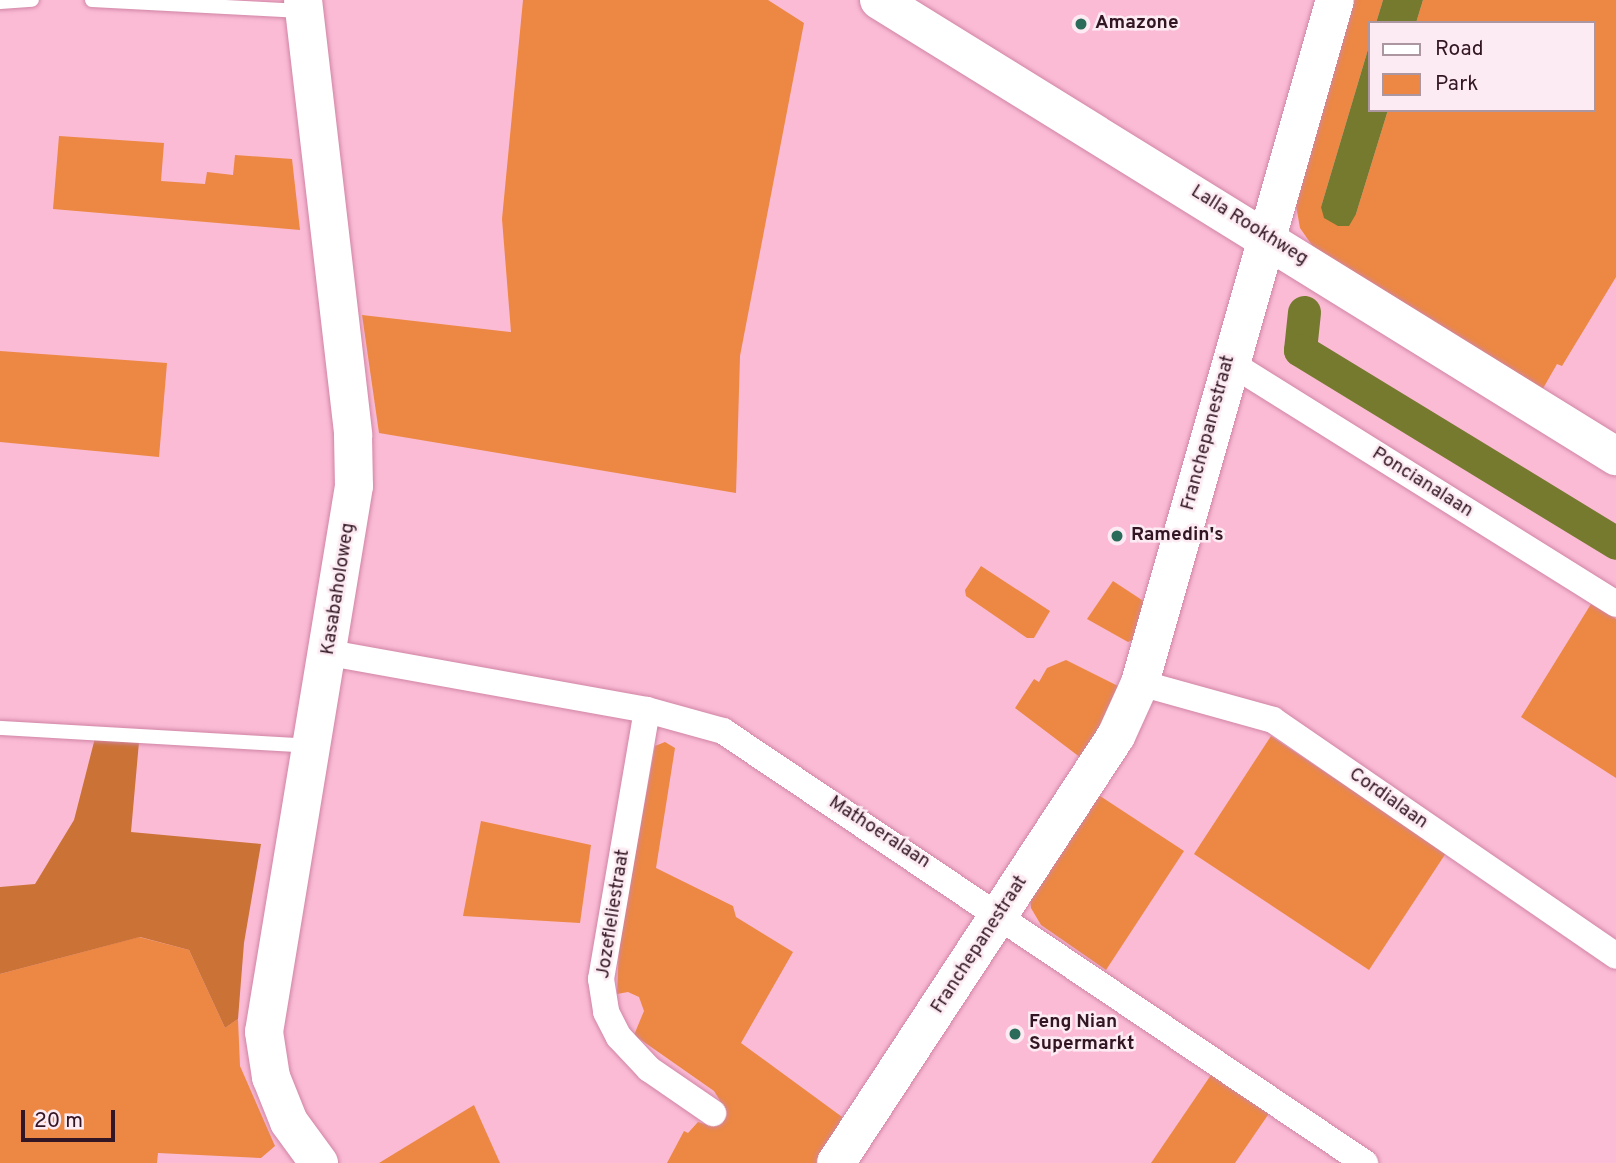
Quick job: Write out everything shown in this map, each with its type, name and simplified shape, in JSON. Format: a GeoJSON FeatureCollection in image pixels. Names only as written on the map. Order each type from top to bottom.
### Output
{"type":"FeatureCollection","features":[{"type":"Feature","properties":{"kind":"street","name":"Lalla Rookhweg"},"geometry":{"type":"LineString","coordinates":[[879,0],[1265,236],[1616,456]]}},
{"type":"Feature","properties":{"kind":"street","name":"Franchepanestraat"},"geometry":{"type":"LineString","coordinates":[[836,1163],[1116,736],[1140,682],[1228,362],[1335,0]]}},
{"type":"Feature","properties":{"kind":"street","name":"Kasabaholoweg"},"geometry":{"type":"LineString","coordinates":[[302,5],[353,435],[354,486],[330,653],[311,746],[264,1032],[271,1077],[289,1122],[320,1163]]}},
{"type":"Feature","properties":{"kind":"street","name":"Poncianalaan"},"geometry":{"type":"LineString","coordinates":[[1228,362],[1616,604]]}},
{"type":"Feature","properties":{"kind":"street","name":"Mathoeralaan"},"geometry":{"type":"LineString","coordinates":[[330,653],[647,710],[723,731],[1001,914],[1365,1163]]}},
{"type":"Feature","properties":{"kind":"street","name":"Cordialaan"},"geometry":{"type":"LineString","coordinates":[[1140,682],[1273,720],[1616,956]]}},
{"type":"Feature","properties":{"kind":"street","name":"Jozefleliestraat"},"geometry":{"type":"LineString","coordinates":[[647,710],[601,979],[606,1012],[619,1037],[649,1069],[713,1113]]}},
{"type":"Feature","properties":{"kind":"lane"},"geometry":{"type":"LineString","coordinates":[[0,2],[32,0]]}},
{"type":"Feature","properties":{"kind":"lane"},"geometry":{"type":"LineString","coordinates":[[92,0],[302,5]]}},
{"type":"Feature","properties":{"kind":"lane"},"geometry":{"type":"LineString","coordinates":[[0,728],[311,746]]}},
{"type":"Feature","properties":{"kind":"green space"},"geometry":{"type":"Polygon","coordinates":[[[523,0],[768,0],[804,23],[740,356],[736,493],[379,433],[362,315],[511,332],[502,219],[523,0]]]}},
{"type":"Feature","properties":{"kind":"green space"},"geometry":{"type":"Polygon","coordinates":[[[1349,0],[1383,0],[1377,21],[1368,21],[1368,49],[1321,207],[1356,214],[1387,112],[1595,112],[1595,21],[1417,21],[1423,0],[1616,0],[1616,277],[1562,366],[1557,364],[1541,392],[1316,251],[1300,228],[1294,194],[1349,0]]]}},
{"type":"Feature","properties":{"kind":"green space"},"geometry":{"type":"Polygon","coordinates":[[[59,136],[164,143],[161,181],[205,184],[207,172],[233,175],[235,155],[292,159],[300,230],[53,209],[59,136]]]}},
{"type":"Feature","properties":{"kind":"green space"},"geometry":{"type":"Polygon","coordinates":[[[0,351],[167,363],[159,457],[0,442],[0,351]]]}},
{"type":"Feature","properties":{"kind":"green space"},"geometry":{"type":"Polygon","coordinates":[[[981,566],[1050,611],[1034,638],[1027,638],[966,596],[965,590],[981,566]]]}},
{"type":"Feature","properties":{"kind":"green space"},"geometry":{"type":"Polygon","coordinates":[[[1113,581],[1148,604],[1136,639],[1128,642],[1087,619],[1113,581]]]}},
{"type":"Feature","properties":{"kind":"green space"},"geometry":{"type":"Polygon","coordinates":[[[1591,604],[1616,619],[1616,778],[1521,717],[1591,604]]]}},
{"type":"Feature","properties":{"kind":"green space"},"geometry":{"type":"Polygon","coordinates":[[[1066,660],[1120,687],[1085,761],[1015,708],[1034,679],[1039,682],[1047,668],[1066,660]]]}},
{"type":"Feature","properties":{"kind":"green space"},"geometry":{"type":"Polygon","coordinates":[[[1271,736],[1446,853],[1369,970],[1194,854],[1271,736]]]}},
{"type":"Feature","properties":{"kind":"green space"},"geometry":{"type":"Polygon","coordinates":[[[665,742],[675,748],[656,868],[733,906],[736,917],[793,952],[741,1043],[849,1122],[821,1163],[667,1163],[684,1131],[688,1133],[698,1122],[711,1126],[724,1107],[714,1091],[634,1035],[644,1011],[639,997],[628,992],[617,994],[619,944],[655,746],[665,742]]]}},
{"type":"Feature","properties":{"kind":"green space"},"geometry":{"type":"Polygon","coordinates":[[[1097,794],[1184,851],[1106,970],[1041,925],[1031,908],[1030,896],[1097,794]]]}},
{"type":"Feature","properties":{"kind":"green space"},"geometry":{"type":"Polygon","coordinates":[[[481,821],[591,845],[580,923],[463,916],[481,821]]]}},
{"type":"Feature","properties":{"kind":"green space"},"geometry":{"type":"Polygon","coordinates":[[[139,937],[189,950],[225,1028],[238,1019],[240,1066],[275,1146],[261,1158],[158,1153],[157,1163],[0,1163],[0,974],[139,937]]]}},
{"type":"Feature","properties":{"kind":"green space"},"geometry":{"type":"Polygon","coordinates":[[[1213,1072],[1270,1112],[1235,1163],[1151,1163],[1213,1072]]]}},
{"type":"Feature","properties":{"kind":"green space"},"geometry":{"type":"Polygon","coordinates":[[[474,1105],[500,1163],[379,1163],[474,1105]]]}},
{"type":"Feature","properties":{"kind":"shaded area"},"geometry":{"type":"Polygon","coordinates":[[[1383,0],[1423,0],[1417,21],[1377,21],[1383,0]]]}},
{"type":"Feature","properties":{"kind":"shaded area"},"geometry":{"type":"Polygon","coordinates":[[[1368,49],[1368,112],[1387,112],[1356,214],[1349,226],[1338,226],[1324,218],[1321,207],[1368,49]]]}},
{"type":"Feature","properties":{"kind":"shaded area"},"geometry":{"type":"Polygon","coordinates":[[[95,738],[139,742],[131,832],[261,844],[244,943],[238,1019],[225,1028],[189,950],[140,937],[0,974],[0,887],[35,884],[74,820],[95,738]]]}},
{"type":"Feature","properties":{"kind":"waterway"},"geometry":{"type":"LineString","coordinates":[[1304,312],[1300,350],[1616,543]]}},
{"type":"Feature","properties":{"kind":"place","name":"Amazone"},"geometry":{"type":"Point","coordinates":[1081,24]}},
{"type":"Feature","properties":{"kind":"place","name":"Ramedin's"},"geometry":{"type":"Point","coordinates":[1117,536]}},
{"type":"Feature","properties":{"kind":"place","name":"Feng Nian Supermarkt"},"geometry":{"type":"Point","coordinates":[1015,1034]}}]}
